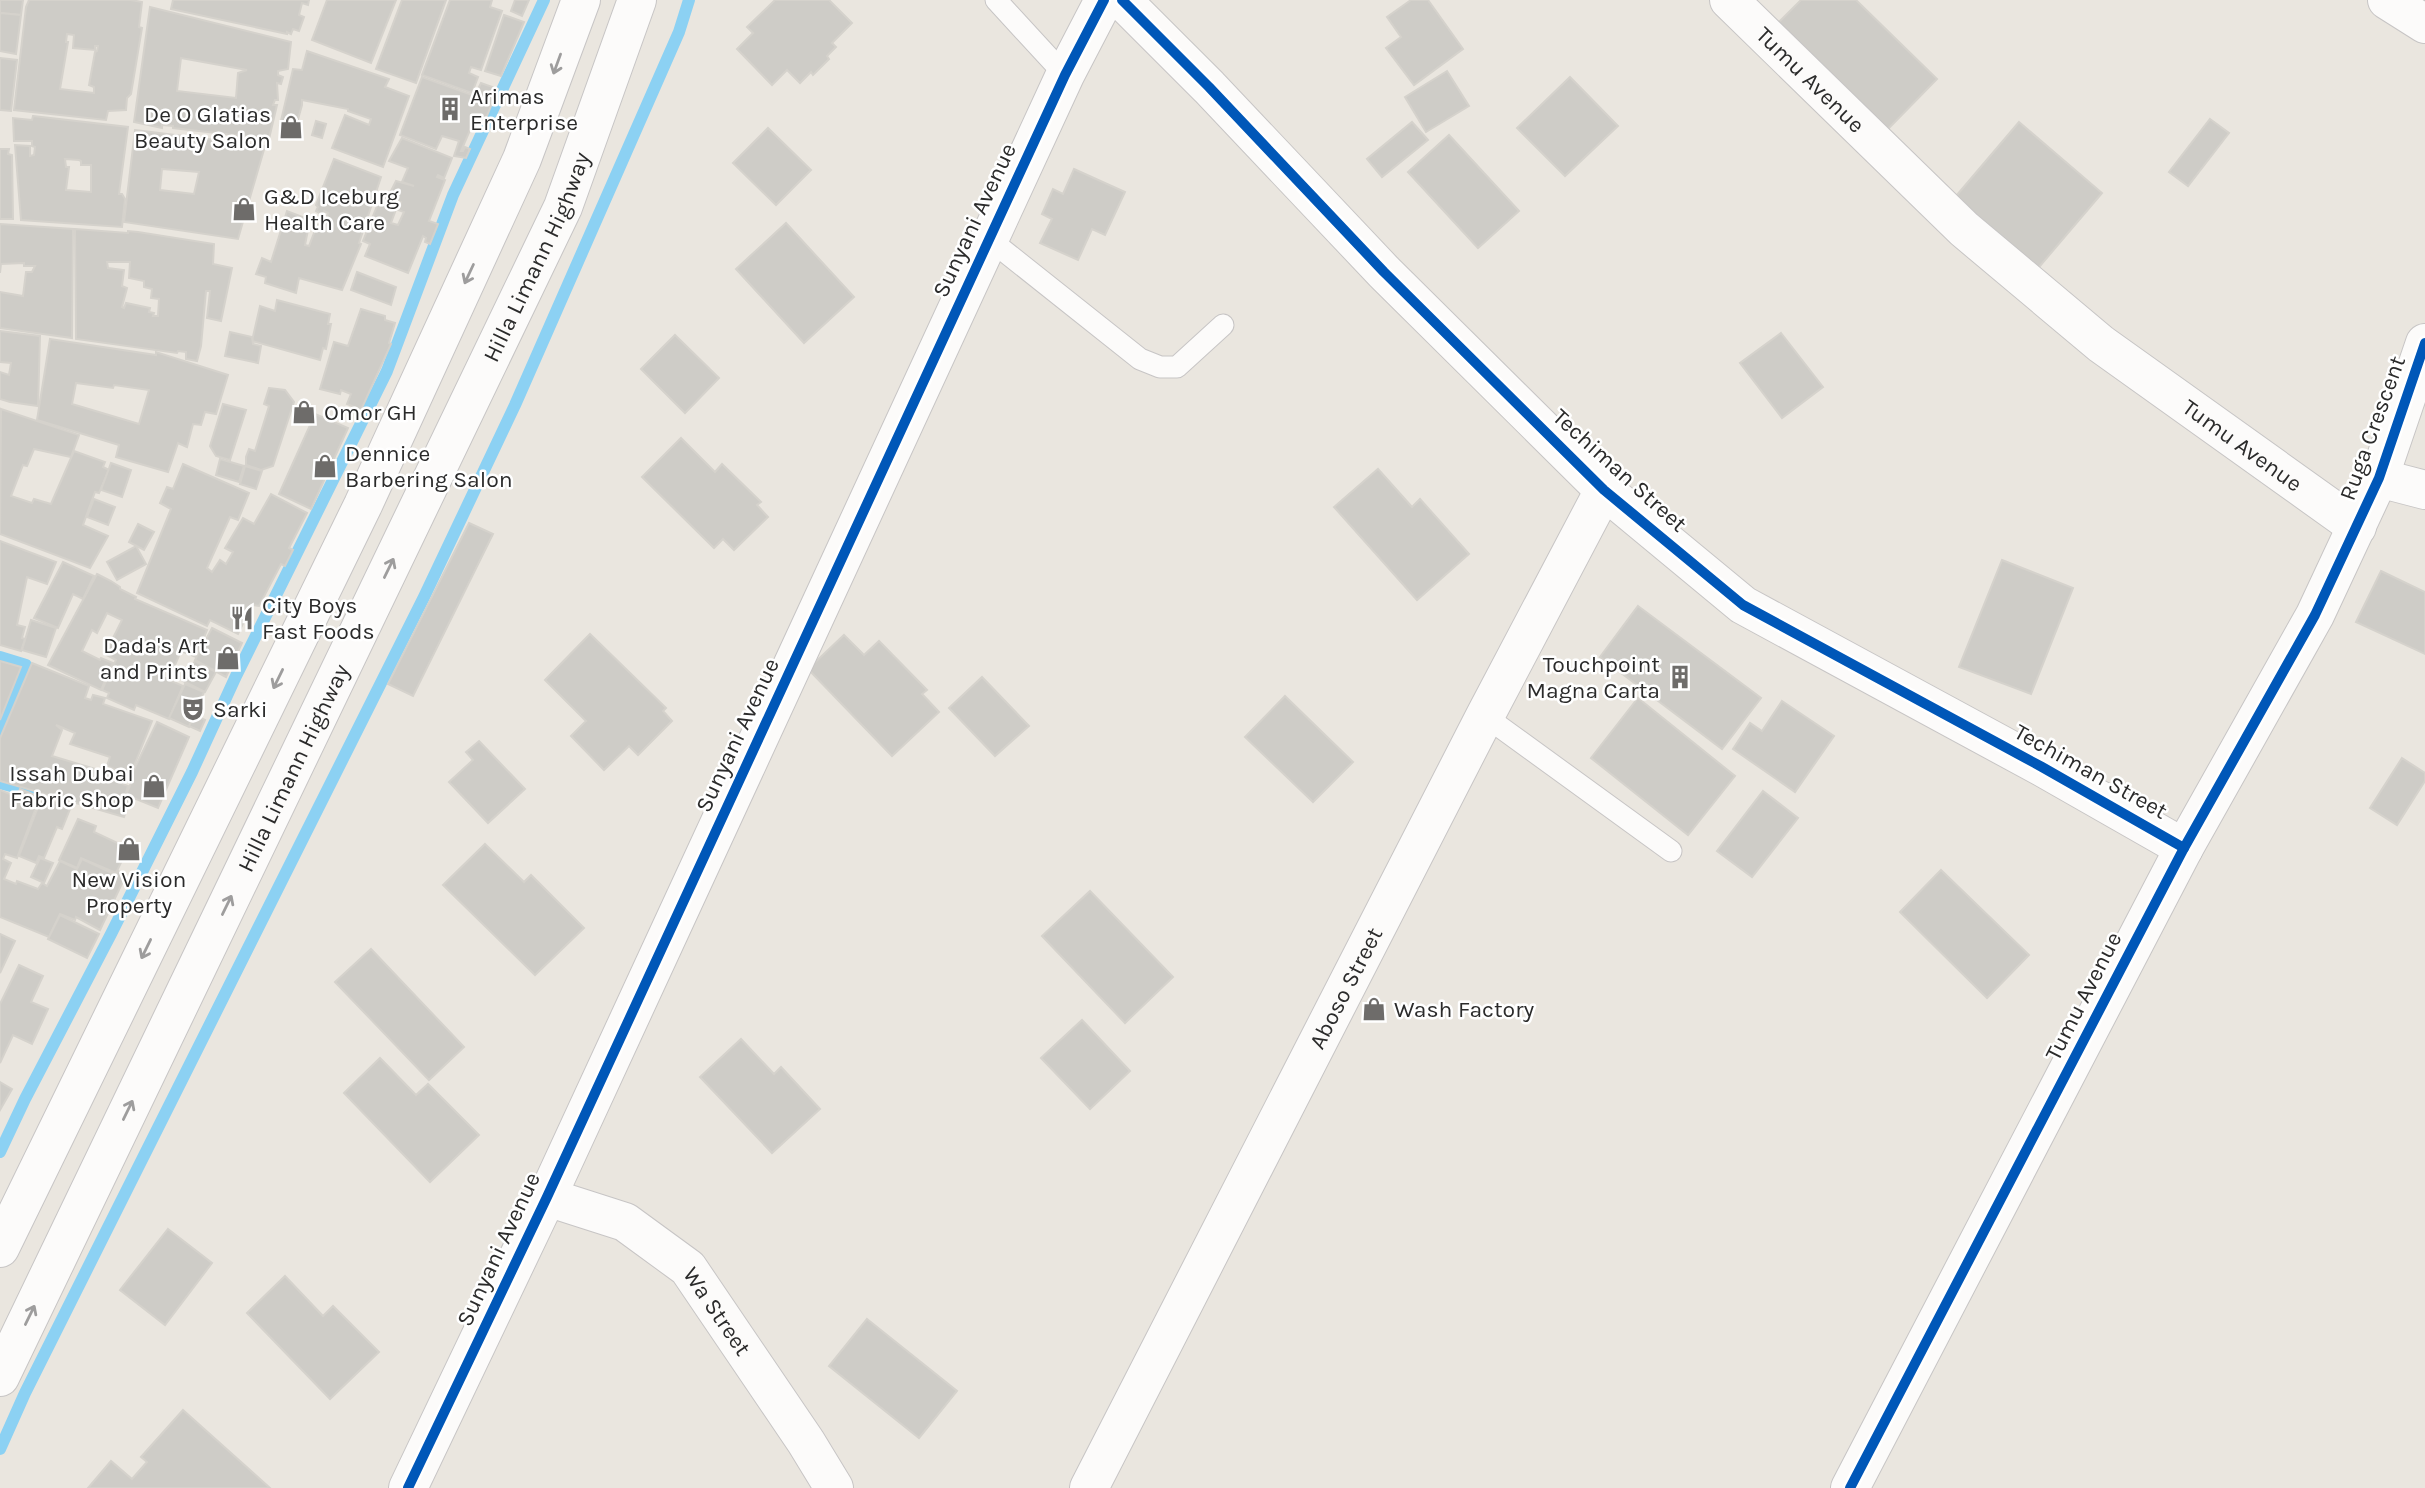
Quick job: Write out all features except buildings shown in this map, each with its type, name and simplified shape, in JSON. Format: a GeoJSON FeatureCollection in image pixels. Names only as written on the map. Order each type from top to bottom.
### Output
{"type":"FeatureCollection","features":[{"type":"Feature","properties":{"kind":"street"},"geometry":{"type":"LineString","coordinates":[[0,1248],[363,505],[522,159],[581,0]]}},
{"type":"Feature","properties":{"kind":"street","name":"Hilla Limann Highway"},"geometry":{"type":"LineString","coordinates":[[0,1377],[563,207],[637,0]]}},
{"type":"Feature","properties":{"kind":"street","name":"Sunyani Avenue"},"geometry":{"type":"LineString","coordinates":[[408,1488],[547,1197],[1065,75],[1104,0]]}},
{"type":"Feature","properties":{"kind":"street","name":"Techiman Street"},"geometry":{"type":"LineString","coordinates":[[1122,0],[1384,272],[1604,490],[1743,605],[2042,767],[2184,848]]}},
{"type":"Feature","properties":{"kind":"street","name":"Tumu Avenue"},"geometry":{"type":"LineString","coordinates":[[1729,0],[1986,247],[2102,344],[2357,527],[2315,615],[2184,848],[1850,1488]]}},
{"type":"Feature","properties":{"kind":"street"},"geometry":{"type":"LineString","coordinates":[[2387,0],[2425,24]]}},
{"type":"Feature","properties":{"kind":"street","name":"Ruga Crescent"},"geometry":{"type":"LineString","coordinates":[[2357,527],[2379,478],[2425,342]]}},
{"type":"Feature","properties":{"kind":"street"},"geometry":{"type":"LineString","coordinates":[[2379,478],[2425,490]]}},
{"type":"Feature","properties":{"kind":"street","name":"Aboso Street"},"geometry":{"type":"LineString","coordinates":[[1089,1488],[1485,716],[1604,490]]}},
{"type":"Feature","properties":{"kind":"street","name":"Wa Street"},"geometry":{"type":"LineString","coordinates":[[547,1197],[625,1222],[688,1268],[806,1442],[834,1488]]}},
{"type":"Feature","properties":{"kind":"lane"},"geometry":{"type":"LineString","coordinates":[[996,0],[1065,75]]}},
{"type":"Feature","properties":{"kind":"lane"},"geometry":{"type":"LineString","coordinates":[[989,239],[1140,359],[1160,367],[1177,367],[1223,325]]}},
{"type":"Feature","properties":{"kind":"lane"},"geometry":{"type":"LineString","coordinates":[[1485,716],[1671,851]]}},
{"type":"Feature","properties":{"kind":"waterway"},"geometry":{"type":"LineString","coordinates":[[0,1152],[192,772],[236,676],[387,371],[453,195],[544,0]]}},
{"type":"Feature","properties":{"kind":"waterway"},"geometry":{"type":"LineString","coordinates":[[0,1449],[25,1393],[424,597],[515,405],[679,32],[689,0]]}},
{"type":"Feature","properties":{"kind":"waterway"},"geometry":{"type":"LineString","coordinates":[[0,657],[26,665],[0,734]]}},
{"type":"Feature","properties":{"kind":"waterway"},"geometry":{"type":"LineString","coordinates":[[0,783],[38,793]]}},
{"type":"Feature","properties":{"kind":"cycle path"},"geometry":{"type":"LineString","coordinates":[[408,1488],[547,1197],[1065,75],[1104,0]]}},
{"type":"Feature","properties":{"kind":"cycle path"},"geometry":{"type":"LineString","coordinates":[[1122,0],[1209,87],[1384,272],[1604,490],[1743,605],[2042,767],[2184,848]]}},
{"type":"Feature","properties":{"kind":"cycle path"},"geometry":{"type":"LineString","coordinates":[[1850,1488],[2184,848],[2315,615],[2379,478],[2425,343]]}},
{"type":"Feature","properties":{"kind":"place","name":"Arimas Enterprise"},"geometry":{"type":"Point","coordinates":[450,109]}},
{"type":"Feature","properties":{"kind":"place","name":"De O Glatias Beauty Salon"},"geometry":{"type":"Point","coordinates":[291,127]}},
{"type":"Feature","properties":{"kind":"place","name":"G&D Iceburg Health Care"},"geometry":{"type":"Point","coordinates":[244,209]}},
{"type":"Feature","properties":{"kind":"place","name":"Omor GH"},"geometry":{"type":"Point","coordinates":[304,412]}},
{"type":"Feature","properties":{"kind":"place","name":"Dennice Barbering Salon"},"geometry":{"type":"Point","coordinates":[325,466]}},
{"type":"Feature","properties":{"kind":"place","name":"City Boys Fast Foods"},"geometry":{"type":"Point","coordinates":[242,618]}},
{"type":"Feature","properties":{"kind":"place","name":"Dada's Art and Prints"},"geometry":{"type":"Point","coordinates":[228,658]}},
{"type":"Feature","properties":{"kind":"place","name":"Touchpoint Magna Carta"},"geometry":{"type":"Point","coordinates":[1680,677]}},
{"type":"Feature","properties":{"kind":"place","name":"Sarki"},"geometry":{"type":"Point","coordinates":[193,709]}},
{"type":"Feature","properties":{"kind":"place","name":"Issah Dubai Fabric Shop"},"geometry":{"type":"Point","coordinates":[154,786]}},
{"type":"Feature","properties":{"kind":"place","name":"New Vision Property"},"geometry":{"type":"Point","coordinates":[129,849]}},
{"type":"Feature","properties":{"kind":"place","name":"Wash Factory"},"geometry":{"type":"Point","coordinates":[1374,1009]}}]}
